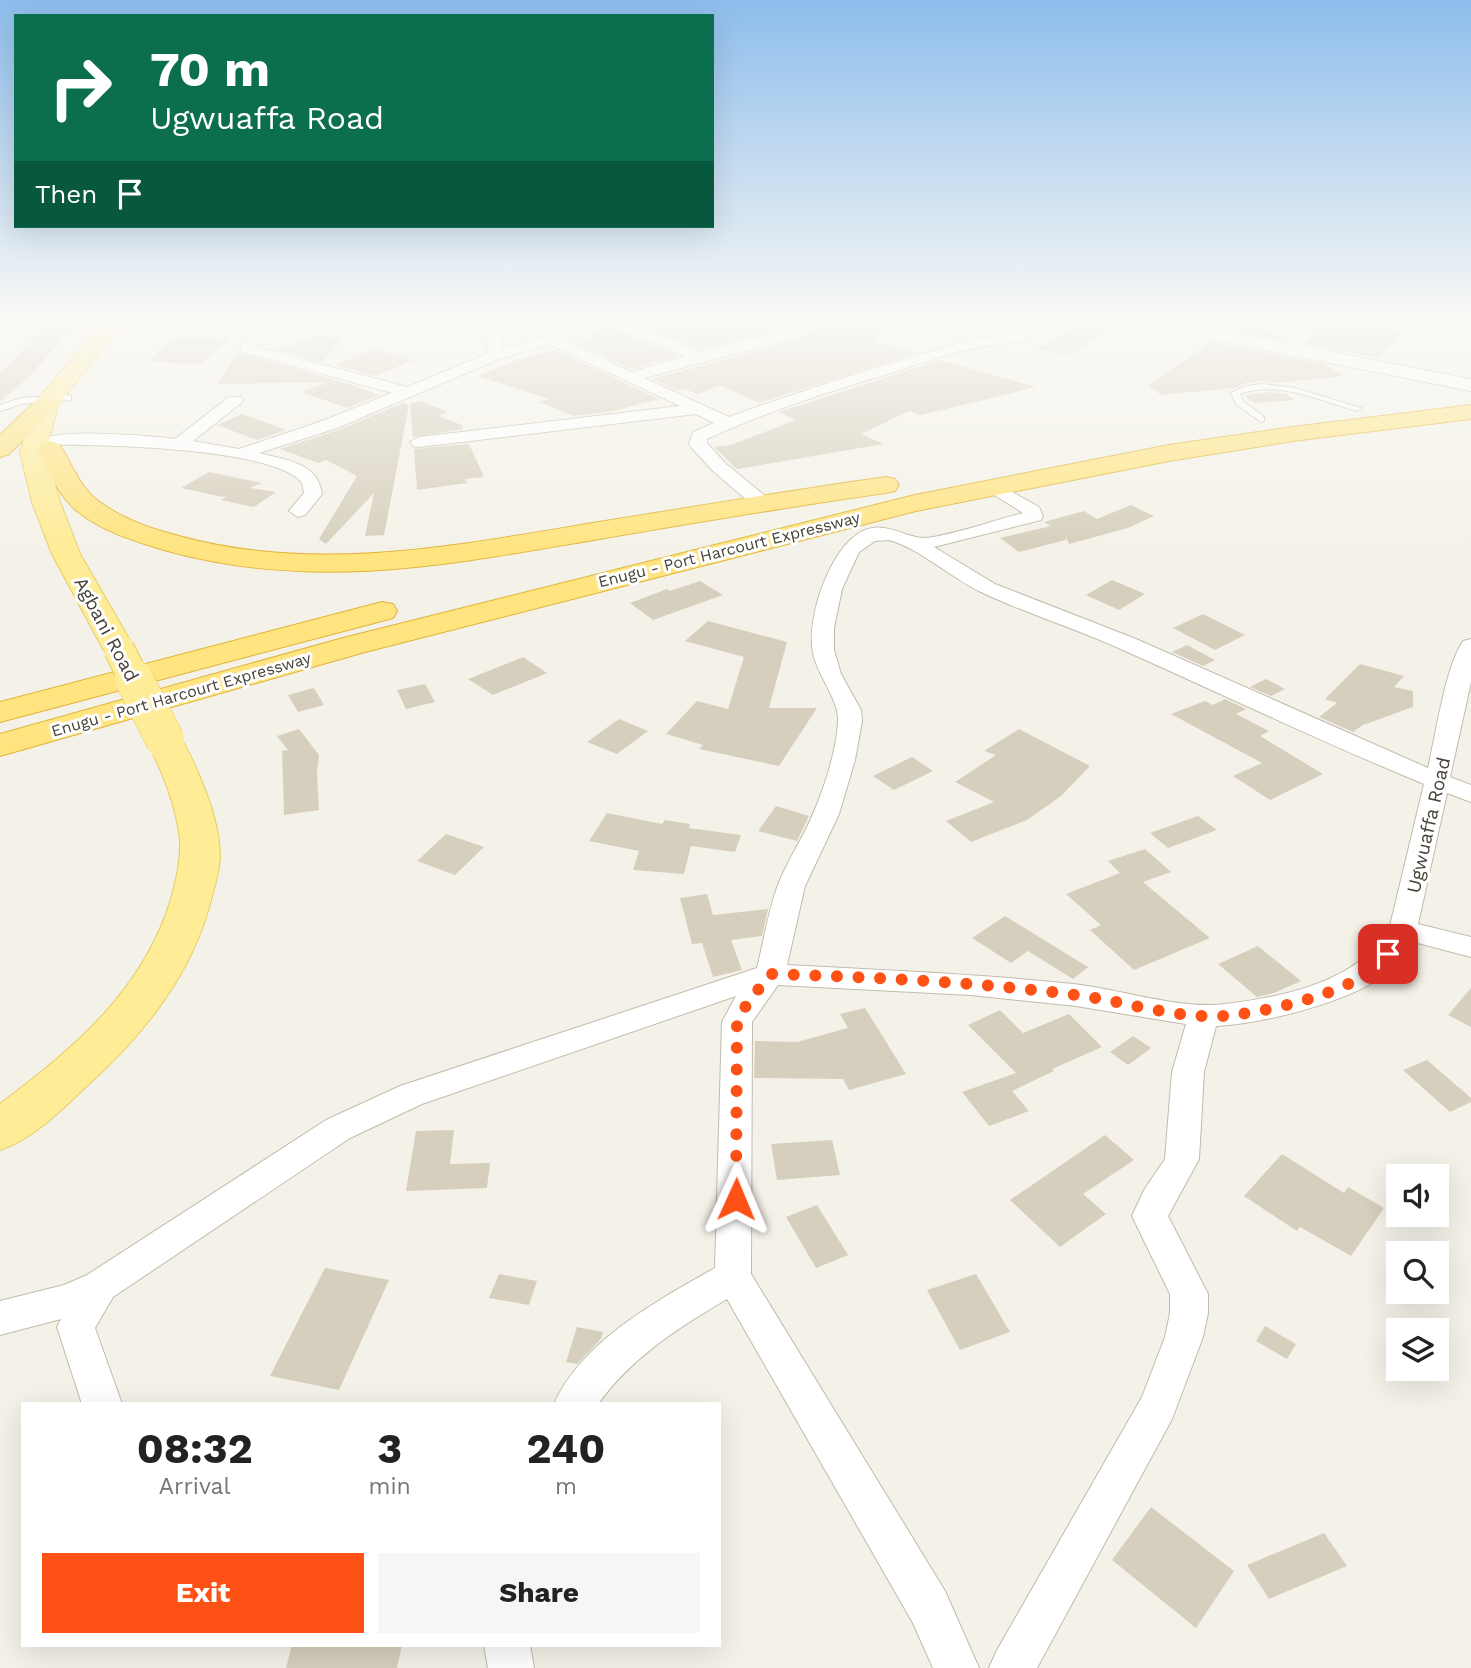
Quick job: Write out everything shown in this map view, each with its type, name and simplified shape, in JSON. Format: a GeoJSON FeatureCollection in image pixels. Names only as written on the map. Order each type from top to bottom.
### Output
{"type":"FeatureCollection","features":[{"type":"Feature","properties":{"kind":"highway","name":"Enugu - Port Harcourt Expressway"},"geometry":{"type":"LineString","coordinates":[[0,712],[318,627],[886,485],[1039,455],[1261,419],[1455,397]]}},
{"type":"Feature","properties":{"kind":"highway"},"geometry":{"type":"LineString","coordinates":[[0,449],[54,400]]}},
{"type":"Feature","properties":{"kind":"highway","name":"Enugu - Port Harcourt Expressway"},"geometry":{"type":"LineString","coordinates":[[0,745],[354,645],[843,519],[1169,453],[1293,434],[1471,412]]}},
{"type":"Feature","properties":{"kind":"highway"},"geometry":{"type":"LineString","coordinates":[[46,452],[75,494],[86,505],[115,522],[178,546],[266,561],[329,564],[444,556],[886,485]]}},
{"type":"Feature","properties":{"kind":"main road"},"geometry":{"type":"LineString","coordinates":[[46,452],[56,397]]}},
{"type":"Feature","properties":{"kind":"main road"},"geometry":{"type":"LineString","coordinates":[[54,400],[57,397]]}},
{"type":"Feature","properties":{"kind":"main road","name":"Agbani Road"},"geometry":{"type":"LineString","coordinates":[[0,1131],[66,1078],[111,1035],[150,989],[177,947],[191,907],[200,857],[189,792],[119,649],[66,554],[46,502],[46,452]]}},
{"type":"Feature","properties":{"kind":"street"},"geometry":{"type":"LineString","coordinates":[[240,454],[331,424],[396,397]]}},
{"type":"Feature","properties":{"kind":"street"},"geometry":{"type":"LineString","coordinates":[[672,397],[728,423]]}},
{"type":"Feature","properties":{"kind":"street"},"geometry":{"type":"LineString","coordinates":[[763,504],[719,467],[698,444],[699,436],[803,397]]}},
{"type":"Feature","properties":{"kind":"street"},"geometry":{"type":"LineString","coordinates":[[180,443],[235,400]]}},
{"type":"Feature","properties":{"kind":"street"},"geometry":{"type":"LineString","coordinates":[[419,442],[698,409]]}},
{"type":"Feature","properties":{"kind":"street"},"geometry":{"type":"LineString","coordinates":[[46,452],[113,438],[180,443],[240,454],[289,466],[306,474],[312,481],[313,494],[298,511]]}},
{"type":"Feature","properties":{"kind":"street"},"geometry":{"type":"LineString","coordinates":[[920,545],[1034,516],[1032,511],[994,487]]}},
{"type":"Feature","properties":{"kind":"street"},"geometry":{"type":"LineString","coordinates":[[843,519],[870,535]]}},
{"type":"Feature","properties":{"kind":"street"},"geometry":{"type":"LineString","coordinates":[[956,1668],[929,1606],[733,1276],[737,1022],[770,974],[791,886],[826,814],[843,760],[850,721],[849,710],[830,674],[823,650],[822,628],[832,589],[843,562],[852,548],[870,535],[890,534],[920,545],[943,563],[988,588],[1116,639],[1288,718],[1471,794]]}},
{"type":"Feature","properties":{"kind":"street","name":"Ugwuaffa Road"},"geometry":{"type":"LineString","coordinates":[[770,974],[1049,992],[1203,1016],[1225,1016],[1293,1002],[1360,977],[1388,954],[1404,930],[1436,780],[1462,671],[1471,646]]}},
{"type":"Feature","properties":{"kind":"street"},"geometry":{"type":"LineString","coordinates":[[1404,930],[1471,947]]}},
{"type":"Feature","properties":{"kind":"street"},"geometry":{"type":"LineString","coordinates":[[0,1318],[71,1300],[100,1286],[338,1129],[373,1111],[446,1083],[770,974]]}},
{"type":"Feature","properties":{"kind":"street"},"geometry":{"type":"LineString","coordinates":[[1012,1668],[1158,1406],[1184,1338],[1189,1313],[1189,1294],[1150,1216],[1156,1200],[1175,1175],[1182,1159],[1188,1072],[1203,1016]]}},
{"type":"Feature","properties":{"kind":"street"},"geometry":{"type":"LineString","coordinates":[[576,1402],[598,1372],[654,1322],[733,1276]]}},
{"type":"Feature","properties":{"kind":"street"},"geometry":{"type":"LineString","coordinates":[[100,1286],[76,1327],[101,1402]]}},
{"type":"Feature","properties":{"kind":"street"},"geometry":{"type":"LineString","coordinates":[[507,1647],[512,1668]]}},
{"type":"Feature","properties":{"kind":"lane"},"geometry":{"type":"LineString","coordinates":[[0,408],[21,401],[54,400]]}},
{"type":"Feature","properties":{"kind":"building"},"geometry":{"type":"Polygon","coordinates":[[[315,397],[375,397],[347,408],[315,397]]]}},
{"type":"Feature","properties":{"kind":"building"},"geometry":{"type":"Polygon","coordinates":[[[542,397],[659,399],[613,411],[573,416],[540,402],[549,399],[542,397]]]}},
{"type":"Feature","properties":{"kind":"building"},"geometry":{"type":"Polygon","coordinates":[[[746,397],[778,397],[759,403],[746,397]]]}},
{"type":"Feature","properties":{"kind":"building"},"geometry":{"type":"Polygon","coordinates":[[[826,397],[996,397],[921,415],[909,411],[861,434],[884,444],[737,469],[714,447],[731,445],[796,420],[779,412],[826,397]]]}},
{"type":"Feature","properties":{"kind":"building"},"geometry":{"type":"Polygon","coordinates":[[[1245,397],[1290,397],[1295,400],[1255,403],[1245,397]]]}},
{"type":"Feature","properties":{"kind":"building"},"geometry":{"type":"Polygon","coordinates":[[[421,401],[447,412],[438,416],[462,425],[463,429],[413,437],[410,404],[421,401]]]}},
{"type":"Feature","properties":{"kind":"building"},"geometry":{"type":"Polygon","coordinates":[[[403,403],[409,405],[384,535],[365,536],[374,493],[326,544],[319,539],[357,476],[326,460],[318,463],[280,449],[338,430],[403,403]]]}},
{"type":"Feature","properties":{"kind":"building"},"geometry":{"type":"Polygon","coordinates":[[[242,414],[286,430],[257,440],[217,425],[242,414]]]}},
{"type":"Feature","properties":{"kind":"building"},"geometry":{"type":"Polygon","coordinates":[[[469,444],[484,477],[465,479],[467,483],[417,490],[414,449],[469,444]]]}},
{"type":"Feature","properties":{"kind":"building"},"geometry":{"type":"Polygon","coordinates":[[[209,472],[262,483],[250,488],[276,492],[254,507],[221,500],[227,496],[181,488],[209,472]]]}},
{"type":"Feature","properties":{"kind":"building"},"geometry":{"type":"Polygon","coordinates":[[[1131,505],[1154,516],[1128,528],[1069,544],[1065,535],[1066,540],[1019,552],[1000,538],[1051,526],[1044,522],[1084,511],[1097,519],[1131,505]]]}},
{"type":"Feature","properties":{"kind":"building"},"geometry":{"type":"Polygon","coordinates":[[[1112,580],[1145,594],[1119,610],[1086,595],[1112,580]]]}},
{"type":"Feature","properties":{"kind":"building"},"geometry":{"type":"Polygon","coordinates":[[[700,581],[723,595],[653,620],[630,603],[667,589],[670,591],[700,581]]]}},
{"type":"Feature","properties":{"kind":"building"},"geometry":{"type":"Polygon","coordinates":[[[1203,614],[1245,635],[1215,650],[1173,628],[1203,614]]]}},
{"type":"Feature","properties":{"kind":"building"},"geometry":{"type":"Polygon","coordinates":[[[708,621],[787,642],[769,708],[817,708],[779,766],[699,749],[703,745],[666,734],[697,701],[728,709],[744,657],[685,641],[708,621]]]}},
{"type":"Feature","properties":{"kind":"building"},"geometry":{"type":"Polygon","coordinates":[[[1187,645],[1215,660],[1203,666],[1172,652],[1187,645]]]}},
{"type":"Feature","properties":{"kind":"building"},"geometry":{"type":"Polygon","coordinates":[[[523,657],[547,673],[493,695],[468,679],[523,657]]]}},
{"type":"Feature","properties":{"kind":"building"},"geometry":{"type":"Polygon","coordinates":[[[1360,664],[1404,676],[1394,687],[1413,691],[1413,707],[1363,725],[1353,732],[1319,717],[1337,703],[1325,699],[1360,664]]]}},
{"type":"Feature","properties":{"kind":"building"},"geometry":{"type":"Polygon","coordinates":[[[1266,679],[1285,689],[1271,696],[1250,687],[1266,679]]]}},
{"type":"Feature","properties":{"kind":"building"},"geometry":{"type":"Polygon","coordinates":[[[425,684],[435,702],[406,709],[397,690],[425,684]]]}},
{"type":"Feature","properties":{"kind":"building"},"geometry":{"type":"Polygon","coordinates":[[[314,688],[324,705],[298,712],[288,695],[314,688]]]}},
{"type":"Feature","properties":{"kind":"building"},"geometry":{"type":"Polygon","coordinates":[[[1225,699],[1246,709],[1236,714],[1269,731],[1260,736],[1323,774],[1270,800],[1233,776],[1262,763],[1171,714],[1205,701],[1213,705],[1225,699]]]}},
{"type":"Feature","properties":{"kind":"building"},"geometry":{"type":"Polygon","coordinates":[[[619,719],[648,731],[617,754],[587,742],[619,719]]]}},
{"type":"Feature","properties":{"kind":"building"},"geometry":{"type":"Polygon","coordinates":[[[299,729],[319,755],[319,810],[284,815],[282,751],[288,750],[277,736],[299,729]]]}},
{"type":"Feature","properties":{"kind":"building"},"geometry":{"type":"Polygon","coordinates":[[[1019,729],[1090,766],[1061,796],[1027,820],[971,842],[946,821],[994,802],[955,782],[996,755],[984,751],[1019,729]]]}},
{"type":"Feature","properties":{"kind":"building"},"geometry":{"type":"Polygon","coordinates":[[[912,757],[933,771],[894,790],[873,776],[912,757]]]}},
{"type":"Feature","properties":{"kind":"building"},"geometry":{"type":"Polygon","coordinates":[[[776,806],[809,816],[797,841],[758,831],[776,806]]]}},
{"type":"Feature","properties":{"kind":"building"},"geometry":{"type":"Polygon","coordinates":[[[607,813],[662,824],[665,820],[690,824],[689,828],[741,835],[735,852],[691,846],[684,874],[633,870],[639,851],[589,841],[607,813]]]}},
{"type":"Feature","properties":{"kind":"building"},"geometry":{"type":"Polygon","coordinates":[[[1198,816],[1217,830],[1168,848],[1150,833],[1198,816]]]}},
{"type":"Feature","properties":{"kind":"building"},"geometry":{"type":"Polygon","coordinates":[[[446,834],[484,847],[455,875],[417,861],[446,834]]]}},
{"type":"Feature","properties":{"kind":"building"},"geometry":{"type":"Polygon","coordinates":[[[1145,849],[1171,872],[1143,882],[1210,938],[1134,970],[1090,930],[1101,925],[1066,894],[1120,873],[1108,861],[1145,849]]]}},
{"type":"Feature","properties":{"kind":"building"},"geometry":{"type":"Polygon","coordinates":[[[707,894],[713,915],[768,909],[762,936],[731,940],[742,970],[713,977],[702,943],[692,944],[680,898],[707,894]]]}},
{"type":"Feature","properties":{"kind":"building"},"geometry":{"type":"Polygon","coordinates":[[[1005,916],[1088,967],[1073,979],[1028,951],[1011,963],[972,938],[1005,916]]]}},
{"type":"Feature","properties":{"kind":"building"},"geometry":{"type":"Polygon","coordinates":[[[1258,946],[1301,981],[1257,997],[1218,964],[1258,946]]]}},
{"type":"Feature","properties":{"kind":"building"},"geometry":{"type":"Polygon","coordinates":[[[1471,988],[1471,1027],[1448,1015],[1471,988]]]}},
{"type":"Feature","properties":{"kind":"building"},"geometry":{"type":"Polygon","coordinates":[[[865,1008],[906,1074],[849,1090],[843,1079],[754,1078],[755,1041],[797,1042],[848,1028],[840,1014],[865,1008]]]}},
{"type":"Feature","properties":{"kind":"building"},"geometry":{"type":"Polygon","coordinates":[[[1000,1010],[1023,1033],[1069,1014],[1102,1047],[1052,1069],[1054,1071],[1012,1091],[1029,1111],[989,1126],[962,1092],[1016,1073],[968,1025],[1000,1010]]]}},
{"type":"Feature","properties":{"kind":"building"},"geometry":{"type":"Polygon","coordinates":[[[1133,1036],[1151,1048],[1128,1065],[1110,1052],[1133,1036]]]}},
{"type":"Feature","properties":{"kind":"building"},"geometry":{"type":"Polygon","coordinates":[[[1427,1060],[1471,1098],[1471,1102],[1450,1112],[1403,1070],[1427,1060]]]}},
{"type":"Feature","properties":{"kind":"building"},"geometry":{"type":"Polygon","coordinates":[[[454,1130],[450,1164],[490,1163],[487,1188],[406,1191],[416,1131],[454,1130]]]}},
{"type":"Feature","properties":{"kind":"building"},"geometry":{"type":"Polygon","coordinates":[[[1105,1135],[1134,1160],[1083,1194],[1106,1214],[1060,1247],[1010,1200],[1105,1135]]]}},
{"type":"Feature","properties":{"kind":"building"},"geometry":{"type":"Polygon","coordinates":[[[832,1140],[840,1175],[777,1180],[771,1144],[832,1140]]]}},
{"type":"Feature","properties":{"kind":"building"},"geometry":{"type":"Polygon","coordinates":[[[1282,1154],[1344,1193],[1348,1187],[1384,1208],[1351,1256],[1300,1227],[1297,1231],[1244,1196],[1282,1154]]]}},
{"type":"Feature","properties":{"kind":"building"},"geometry":{"type":"Polygon","coordinates":[[[817,1205],[848,1255],[816,1268],[786,1217],[817,1205]]]}},
{"type":"Feature","properties":{"kind":"building"},"geometry":{"type":"Polygon","coordinates":[[[325,1268],[389,1280],[339,1390],[270,1376],[325,1268]]]}},
{"type":"Feature","properties":{"kind":"building"},"geometry":{"type":"Polygon","coordinates":[[[499,1274],[537,1281],[529,1305],[489,1298],[499,1274]]]}},
{"type":"Feature","properties":{"kind":"building"},"geometry":{"type":"Polygon","coordinates":[[[976,1274],[1010,1332],[960,1350],[927,1290],[976,1274]]]}},
{"type":"Feature","properties":{"kind":"building"},"geometry":{"type":"Polygon","coordinates":[[[1265,1326],[1296,1344],[1287,1359],[1256,1341],[1265,1326]]]}},
{"type":"Feature","properties":{"kind":"building"},"geometry":{"type":"Polygon","coordinates":[[[577,1327],[603,1332],[601,1339],[577,1364],[566,1362],[577,1327]]]}},
{"type":"Feature","properties":{"kind":"building"},"geometry":{"type":"Polygon","coordinates":[[[1151,1507],[1234,1571],[1196,1628],[1112,1560],[1151,1507]]]}},
{"type":"Feature","properties":{"kind":"building"},"geometry":{"type":"Polygon","coordinates":[[[1324,1533],[1347,1566],[1269,1599],[1247,1565],[1324,1533]]]}},
{"type":"Feature","properties":{"kind":"building"},"geometry":{"type":"Polygon","coordinates":[[[291,1647],[402,1647],[397,1668],[286,1668],[291,1647]]]}},
{"type":"Feature","properties":{"kind":"route"},"geometry":{"type":"LineString","coordinates":[[736,1199],[737,1022],[770,974],[971,985],[1076,995],[1203,1016],[1225,1016],[1316,995],[1360,977],[1388,954]]}}]}
